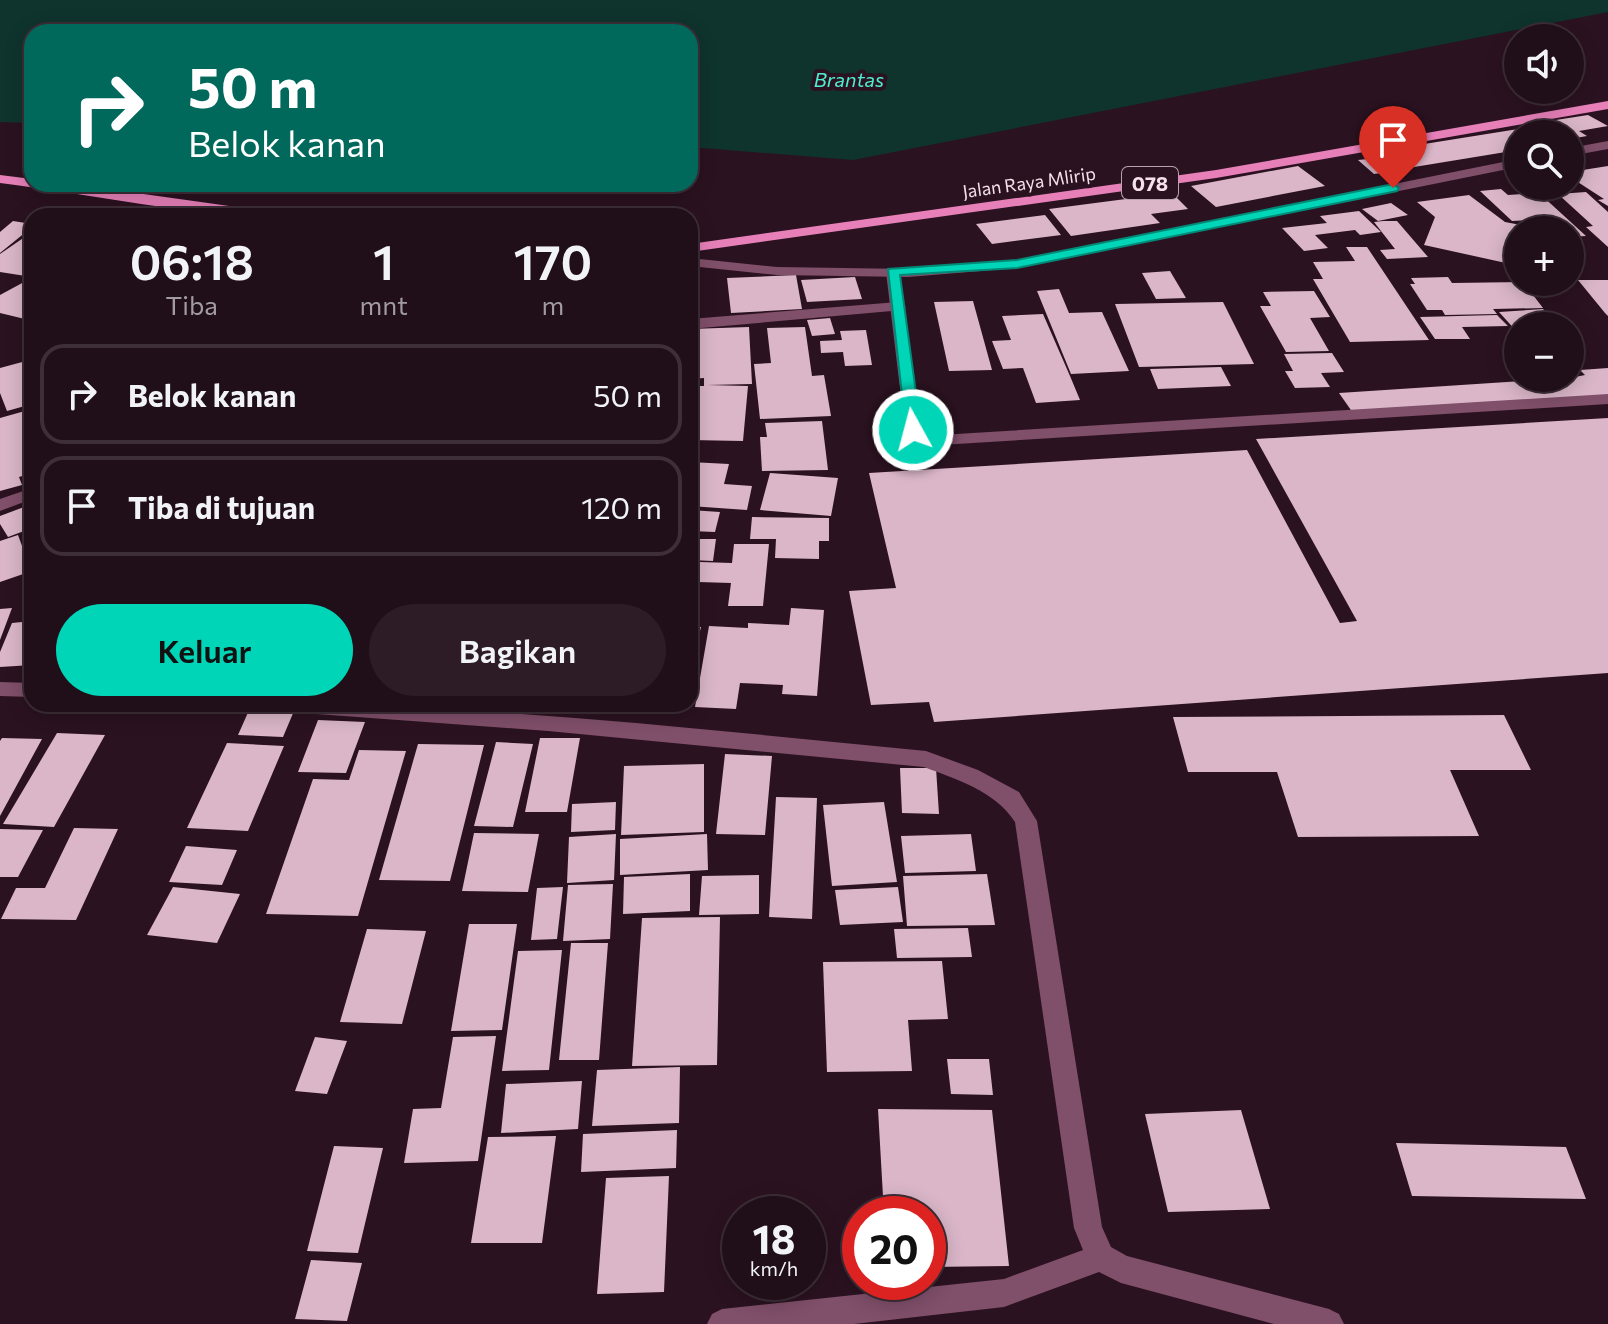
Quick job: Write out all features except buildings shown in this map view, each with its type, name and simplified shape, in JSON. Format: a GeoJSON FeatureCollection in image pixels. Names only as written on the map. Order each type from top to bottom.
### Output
{"type":"FeatureCollection","features":[{"type":"Feature","properties":{"kind":"main road","name":"Jalan Raya Mlirip"},"geometry":{"type":"LineString","coordinates":[[698,247],[1216,174],[1608,105]]}},
{"type":"Feature","properties":{"kind":"main road"},"geometry":{"type":"LineString","coordinates":[[0,179],[24,182]]}},
{"type":"Feature","properties":{"kind":"main road"},"geometry":{"type":"LineString","coordinates":[[100,192],[216,208]]}},
{"type":"Feature","properties":{"kind":"street"},"geometry":{"type":"LineString","coordinates":[[1584,149],[1608,145]]}},
{"type":"Feature","properties":{"kind":"street"},"geometry":{"type":"LineString","coordinates":[[698,263],[777,271],[893,272],[1017,264],[1504,166]]}},
{"type":"Feature","properties":{"kind":"street"},"geometry":{"type":"LineString","coordinates":[[893,272],[913,430],[919,436],[940,440],[1608,399]]}},
{"type":"Feature","properties":{"kind":"street"},"geometry":{"type":"LineString","coordinates":[[698,323],[898,307]]}},
{"type":"Feature","properties":{"kind":"street"},"geometry":{"type":"LineString","coordinates":[[0,505],[24,496]]}},
{"type":"Feature","properties":{"kind":"street"},"geometry":{"type":"LineString","coordinates":[[0,689],[24,690]]}},
{"type":"Feature","properties":{"kind":"street"},"geometry":{"type":"LineString","coordinates":[[391,712],[548,723],[926,759],[970,776],[1011,798],[1026,821],[1088,1228],[1101,1257],[1121,1269],[1329,1324]]}},
{"type":"Feature","properties":{"kind":"street"},"geometry":{"type":"LineString","coordinates":[[722,1324],[1004,1293],[1101,1257]]}},
{"type":"Feature","properties":{"kind":"water","name":"Brantas"},"geometry":{"type":"Polygon","coordinates":[[[0,0],[1608,0],[1608,12],[1547,24],[1504,24],[1504,32],[853,160],[698,148],[698,24],[24,24],[24,123],[0,122],[0,0]]]}},
{"type":"Feature","properties":{"kind":"route"},"geometry":{"type":"LineString","coordinates":[[913,430],[893,272],[1017,264],[1393,188]]}}]}
